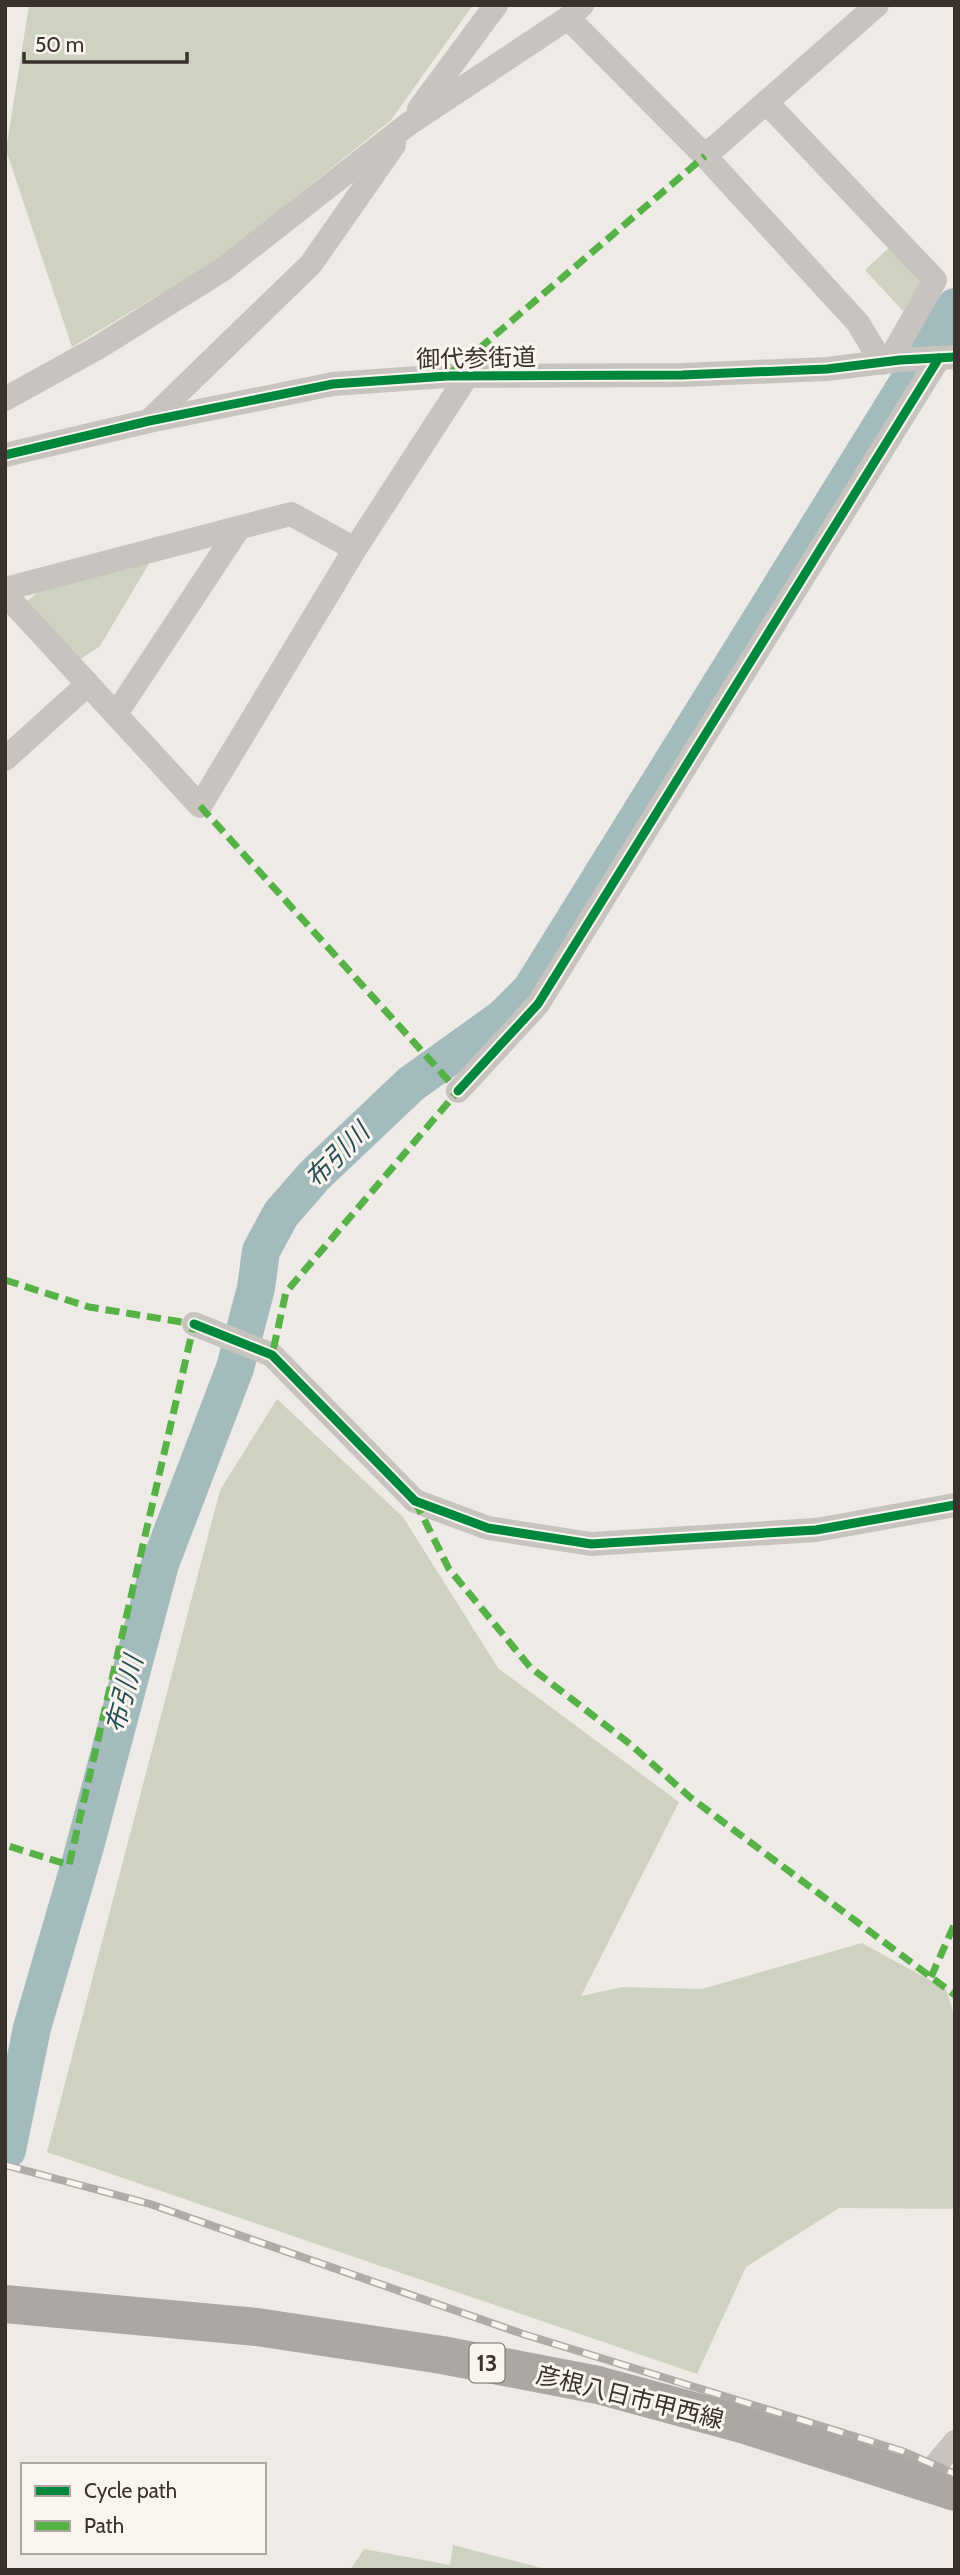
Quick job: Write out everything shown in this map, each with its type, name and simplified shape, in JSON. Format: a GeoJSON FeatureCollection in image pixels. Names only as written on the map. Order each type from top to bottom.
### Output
{"type":"FeatureCollection","features":[{"type":"Feature","properties":{"kind":"main road","name":"彦根八日市甲西線"},"geometry":{"type":"LineString","coordinates":[[5,2304],[257,2327],[442,2354],[611,2389],[745,2425],[941,2487]]}},
{"type":"Feature","properties":{"kind":"street"},"geometry":{"type":"LineString","coordinates":[[149,421],[311,264],[407,125],[496,5]]}},
{"type":"Feature","properties":{"kind":"street"},"geometry":{"type":"LineString","coordinates":[[705,156],[877,5]]}},
{"type":"Feature","properties":{"kind":"street"},"geometry":{"type":"LineString","coordinates":[[5,399],[99,347],[222,270],[407,125],[575,11],[891,362]]}},
{"type":"Feature","properties":{"kind":"street"},"geometry":{"type":"LineString","coordinates":[[766,103],[935,281],[891,362]]}},
{"type":"Feature","properties":{"kind":"street"},"geometry":{"type":"LineString","coordinates":[[458,1091],[538,1003],[941,358]]}},
{"type":"Feature","properties":{"kind":"street","name":"御代参街道"},"geometry":{"type":"LineString","coordinates":[[5,455],[149,421],[333,384],[467,376],[682,375],[827,369],[941,358]]}},
{"type":"Feature","properties":{"kind":"street"},"geometry":{"type":"LineString","coordinates":[[355,549],[291,514],[5,591],[200,806],[355,549],[467,376]]}},
{"type":"Feature","properties":{"kind":"street"},"geometry":{"type":"LineString","coordinates":[[116,714],[239,527]]}},
{"type":"Feature","properties":{"kind":"street"},"geometry":{"type":"LineString","coordinates":[[5,759],[88,684]]}},
{"type":"Feature","properties":{"kind":"street"},"geometry":{"type":"LineString","coordinates":[[194,1324],[272,1355],[415,1501],[488,1528],[591,1544],[817,1530],[955,1505]]}},
{"type":"Feature","properties":{"kind":"street"},"geometry":{"type":"LineString","coordinates":[[941,2487],[935,2466],[955,2442]]}},
{"type":"Feature","properties":{"kind":"green space"},"geometry":{"type":"Polygon","coordinates":[[[29,5],[473,5],[391,120],[219,259],[72,347],[6,150],[29,5]]]}},
{"type":"Feature","properties":{"kind":"green space"},"geometry":{"type":"Polygon","coordinates":[[[894,243],[919,270],[920,286],[903,311],[865,270],[894,243]]]}},
{"type":"Feature","properties":{"kind":"green space"},"geometry":{"type":"Polygon","coordinates":[[[150,562],[100,646],[81,659],[26,602],[41,590],[150,562]]]}},
{"type":"Feature","properties":{"kind":"green space"},"geometry":{"type":"Polygon","coordinates":[[[277,1399],[403,1517],[498,1668],[679,1802],[581,1996],[622,1987],[702,1989],[862,1943],[946,1989],[955,2018],[955,2209],[839,2208],[746,2267],[697,2374],[47,2152],[220,1490],[277,1399]]]}},
{"type":"Feature","properties":{"kind":"green space"},"geometry":{"type":"Polygon","coordinates":[[[453,2545],[549,2570],[350,2570],[364,2549],[450,2565],[453,2545]]]}},
{"type":"Feature","properties":{"kind":"waterway","name":"布引川"},"geometry":{"type":"LineString","coordinates":[[7,2150],[32,2028],[84,1850],[160,1564],[235,1368],[256,1288],[261,1251],[281,1214],[315,1175],[411,1084],[503,1018],[531,990],[955,307]]}},
{"type":"Feature","properties":{"kind":"railway"},"geometry":{"type":"LineString","coordinates":[[5,2165],[150,2204],[523,2334],[902,2451],[955,2474]]}},
{"type":"Feature","properties":{"kind":"marked path"},"geometry":{"type":"LineString","coordinates":[[447,376],[705,156]]}},
{"type":"Feature","properties":{"kind":"marked path"},"geometry":{"type":"LineString","coordinates":[[200,806],[458,1091],[286,1292],[272,1355]]}},
{"type":"Feature","properties":{"kind":"marked path"},"geometry":{"type":"LineString","coordinates":[[5,1280],[89,1307],[194,1324],[69,1865],[5,1845]]}},
{"type":"Feature","properties":{"kind":"marked path"},"geometry":{"type":"LineString","coordinates":[[415,1501],[449,1569],[530,1667],[630,1744],[691,1798],[955,1995]]}},
{"type":"Feature","properties":{"kind":"marked path"},"geometry":{"type":"LineString","coordinates":[[931,1977],[955,1923]]}},
{"type":"Feature","properties":{"kind":"cycle path"},"geometry":{"type":"LineString","coordinates":[[5,455],[149,421],[333,384],[447,376],[682,375],[827,369],[900,360],[955,357]]}},
{"type":"Feature","properties":{"kind":"cycle path"},"geometry":{"type":"LineString","coordinates":[[458,1091],[538,1004],[939,358]]}},
{"type":"Feature","properties":{"kind":"cycle path"},"geometry":{"type":"LineString","coordinates":[[194,1324],[272,1355],[415,1501],[488,1528],[591,1544],[816,1530],[955,1505]]}}]}
